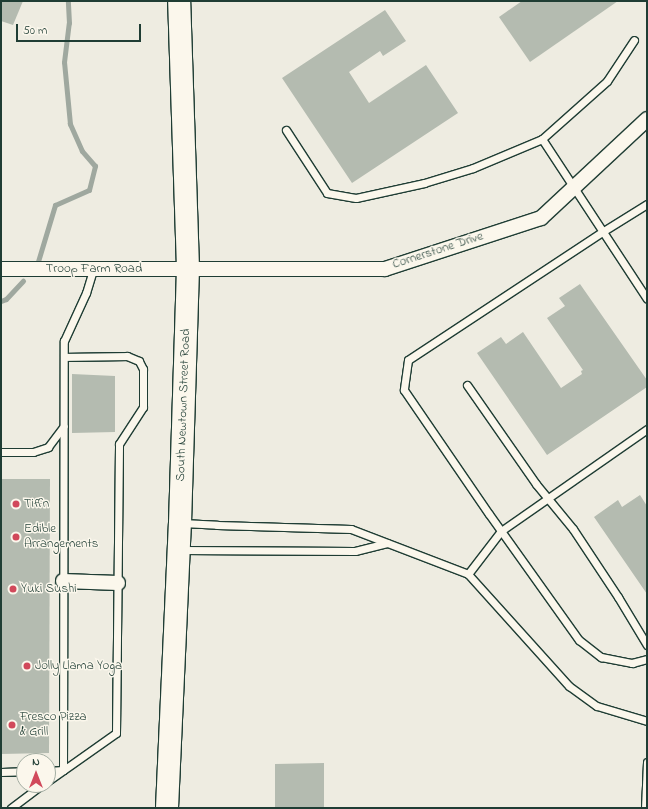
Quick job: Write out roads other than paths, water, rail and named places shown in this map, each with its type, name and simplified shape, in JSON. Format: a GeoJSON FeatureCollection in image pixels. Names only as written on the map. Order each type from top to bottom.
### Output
{"type":"FeatureCollection","features":[{"type":"Feature","properties":{"kind":"main road","name":"South Newtown Street Road"},"geometry":{"type":"LineString","coordinates":[[167,808],[179,550],[188,268],[179,1]]}},
{"type":"Feature","properties":{"kind":"street","name":"Cornerstone Drive"},"geometry":{"type":"LineString","coordinates":[[188,268],[385,269],[541,218],[647,119]]}},
{"type":"Feature","properties":{"kind":"street","name":"Troop Farm Road"},"geometry":{"type":"LineString","coordinates":[[1,269],[93,270],[188,268]]}},
{"type":"Feature","properties":{"kind":"street"},"geometry":{"type":"LineString","coordinates":[[63,581],[118,582]]}},
{"type":"Feature","properties":{"kind":"lane"},"geometry":{"type":"LineString","coordinates":[[286,130],[327,194],[356,198],[424,183],[473,168],[542,139],[607,81],[634,40]]}},
{"type":"Feature","properties":{"kind":"lane"},"geometry":{"type":"LineString","coordinates":[[542,139],[647,299]]}},
{"type":"Feature","properties":{"kind":"lane"},"geometry":{"type":"LineString","coordinates":[[647,204],[408,360],[404,390],[501,531],[579,640],[601,657],[632,663],[647,659]]}},
{"type":"Feature","properties":{"kind":"lane"},"geometry":{"type":"LineString","coordinates":[[63,770],[64,340],[86,293],[93,270]]}},
{"type":"Feature","properties":{"kind":"lane"},"geometry":{"type":"LineString","coordinates":[[56,775],[116,733],[119,444],[143,407],[143,369],[139,361],[127,356],[64,357]]}},
{"type":"Feature","properties":{"kind":"lane"},"geometry":{"type":"LineString","coordinates":[[467,385],[536,484],[573,529],[618,597],[647,645]]}},
{"type":"Feature","properties":{"kind":"lane"},"geometry":{"type":"LineString","coordinates":[[1,452],[33,452],[48,447],[64,426]]}},
{"type":"Feature","properties":{"kind":"lane"},"geometry":{"type":"LineString","coordinates":[[468,574],[501,531],[647,429]]}},
{"type":"Feature","properties":{"kind":"lane"},"geometry":{"type":"LineString","coordinates":[[180,523],[351,529],[468,574],[569,686],[597,706],[647,721]]}},
{"type":"Feature","properties":{"kind":"lane"},"geometry":{"type":"LineString","coordinates":[[179,550],[355,551],[388,543]]}},
{"type":"Feature","properties":{"kind":"lane"},"geometry":{"type":"LineString","coordinates":[[645,808],[647,762]]}},
{"type":"Feature","properties":{"kind":"lane"},"geometry":{"type":"LineString","coordinates":[[56,770],[63,770]]}},
{"type":"Feature","properties":{"kind":"lane"},"geometry":{"type":"LineString","coordinates":[[1,772],[16,772]]}},
{"type":"Feature","properties":{"kind":"lane"},"geometry":{"type":"LineString","coordinates":[[11,808],[31,793]]}},
{"type":"Feature","properties":{"kind":"waterway"},"geometry":{"type":"LineString","coordinates":[[36,268],[55,205],[89,190],[95,166],[82,151],[70,124],[64,62],[69,23],[68,1]]}},
{"type":"Feature","properties":{"kind":"waterway"},"geometry":{"type":"LineString","coordinates":[[1,301],[6,299],[23,281]]}},
{"type":"Feature","properties":{"kind":"place","name":"Tiffn"},"geometry":{"type":"Point","coordinates":[16,504]}},
{"type":"Feature","properties":{"kind":"place","name":"Edible Arrangements"},"geometry":{"type":"Point","coordinates":[16,537]}},
{"type":"Feature","properties":{"kind":"place","name":"Yuki Sushi"},"geometry":{"type":"Point","coordinates":[13,589]}},
{"type":"Feature","properties":{"kind":"place","name":"Jolly Llama Yoga"},"geometry":{"type":"Point","coordinates":[27,666]}},
{"type":"Feature","properties":{"kind":"place","name":"Fresco Pizza & Grill"},"geometry":{"type":"Point","coordinates":[12,725]}}]}
